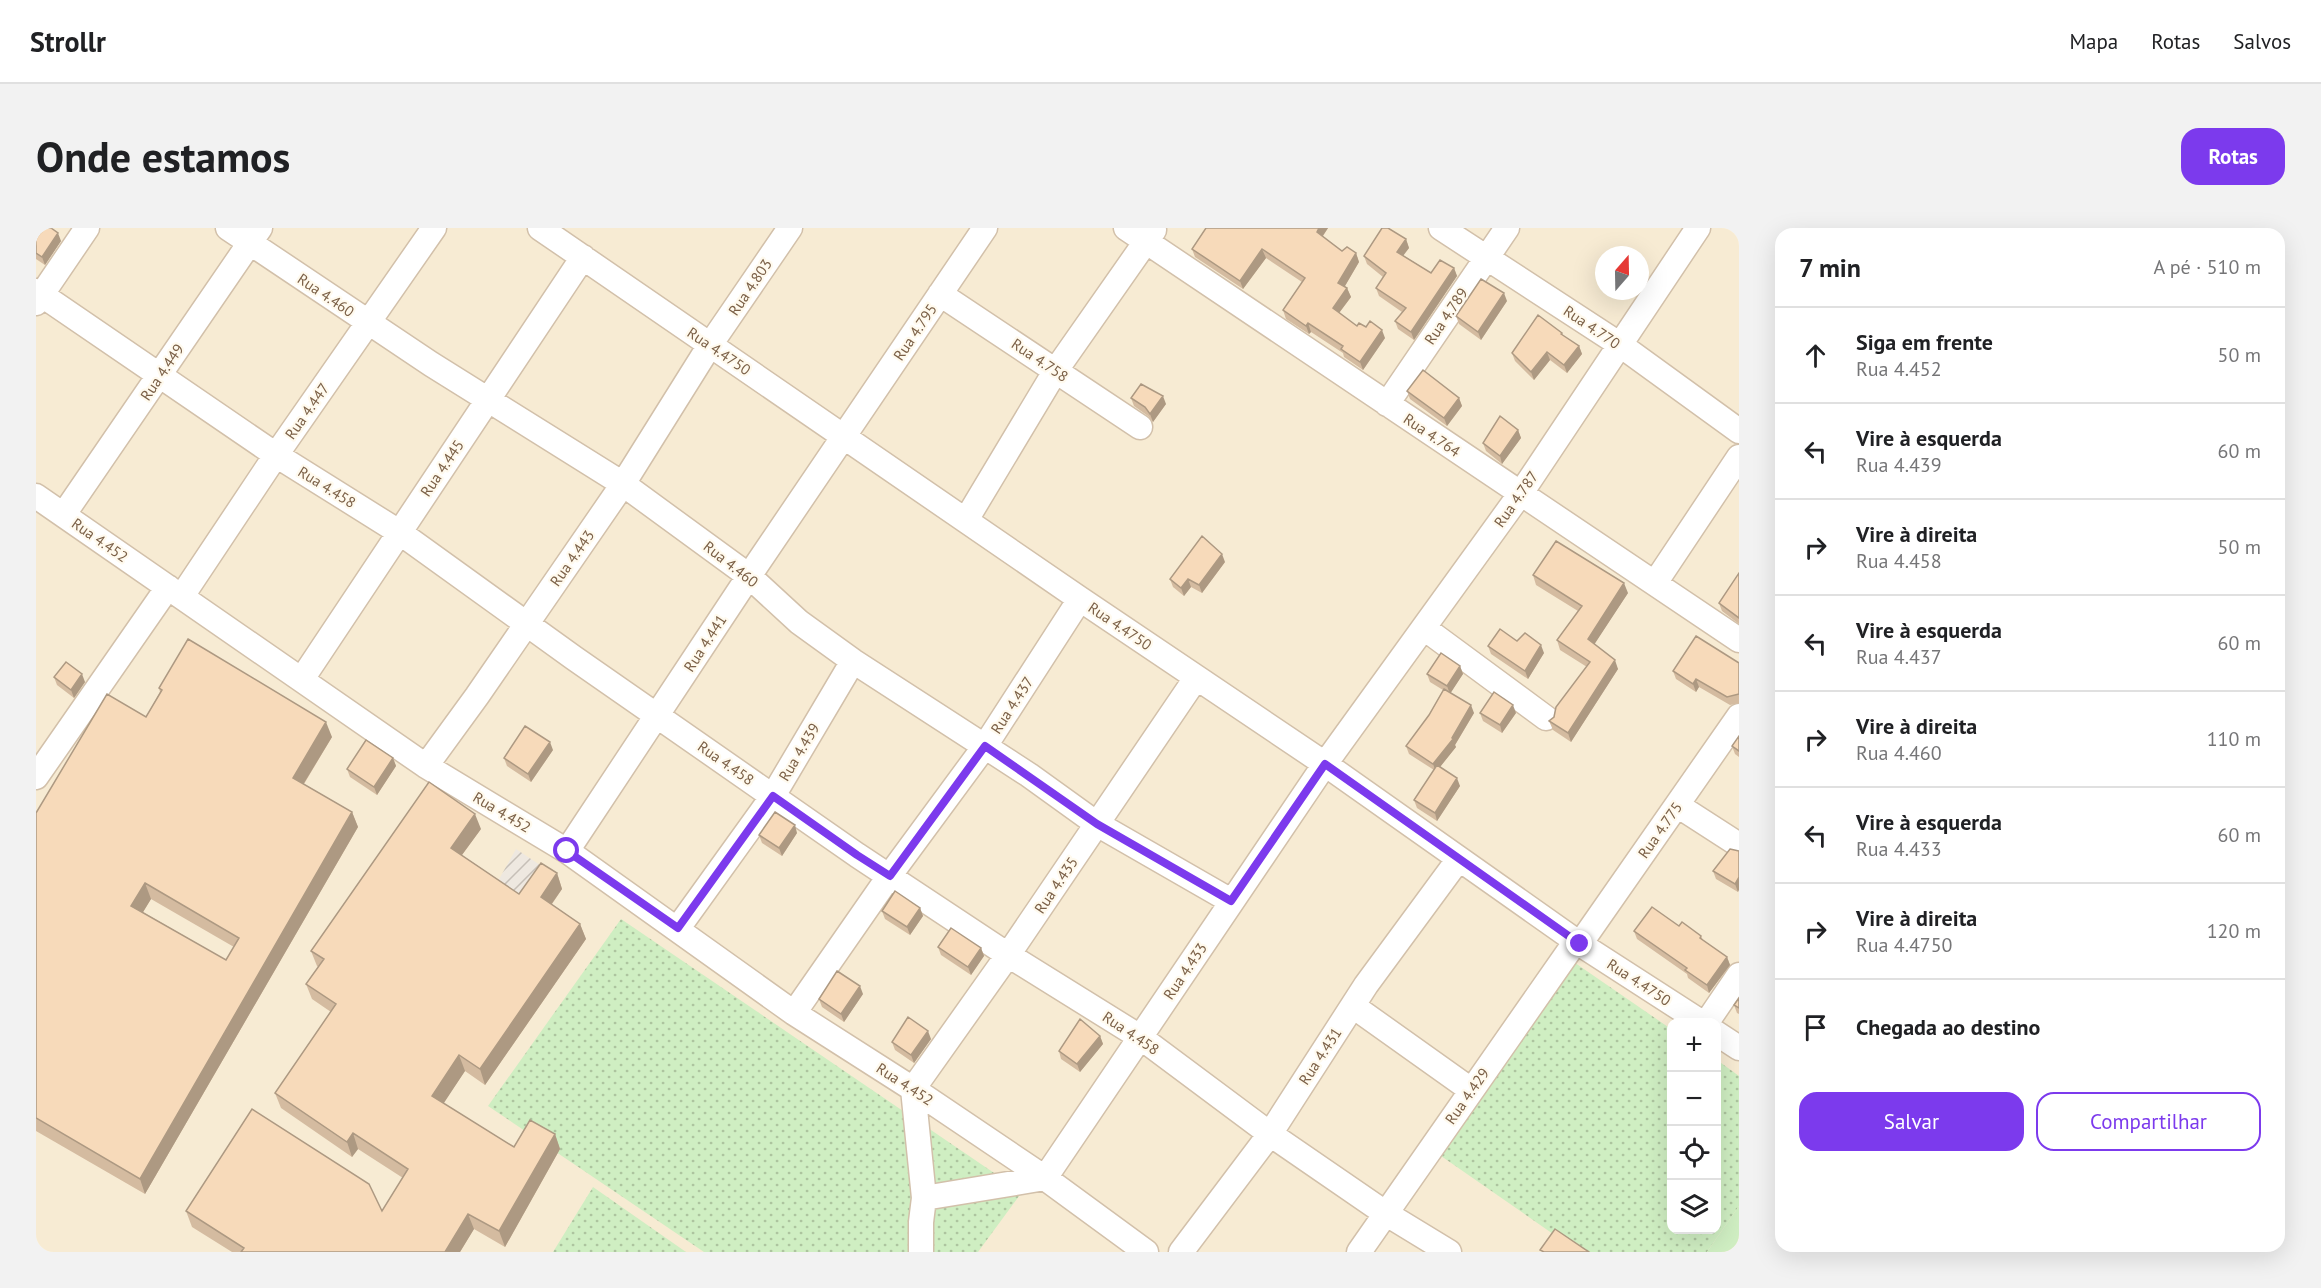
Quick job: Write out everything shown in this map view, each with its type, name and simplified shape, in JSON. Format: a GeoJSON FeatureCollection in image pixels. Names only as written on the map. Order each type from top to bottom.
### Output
{"type":"FeatureCollection","features":[{"type":"Feature","properties":{"kind":"street"},"geometry":{"type":"LineString","coordinates":[[38,296],[87,228]]}},
{"type":"Feature","properties":{"kind":"street","name":"Rua 4.460"},"geometry":{"type":"LineString","coordinates":[[228,228],[254,236],[368,323],[623,484],[749,576],[799,622],[853,661],[985,746],[1097,824],[1231,901]]}},
{"type":"Feature","properties":{"kind":"street","name":"Rua 4.447"},"geometry":{"type":"LineString","coordinates":[[36,777],[276,455],[434,228]]}},
{"type":"Feature","properties":{"kind":"street","name":"Rua 4.4750"},"geometry":{"type":"LineString","coordinates":[[540,228],[1080,599],[1325,764],[1578,943],[1693,1018]]}},
{"type":"Feature","properties":{"kind":"street","name":"Rua 4.803"},"geometry":{"type":"LineString","coordinates":[[710,345],[790,228]]}},
{"type":"Feature","properties":{"kind":"street","name":"Rua 4.795"},"geometry":{"type":"LineString","coordinates":[[844,436],[985,228]]}},
{"type":"Feature","properties":{"kind":"street","name":"Rua 4.764"},"geometry":{"type":"LineString","coordinates":[[1126,228],[1150,235],[1387,404],[1739,640]]}},
{"type":"Feature","properties":{"kind":"street","name":"Rua 4.770"},"geometry":{"type":"LineString","coordinates":[[1441,228],[1619,344],[1739,431]]}},
{"type":"Feature","properties":{"kind":"street","name":"Rua 4.789"},"geometry":{"type":"LineString","coordinates":[[1387,404],[1507,228]]}},
{"type":"Feature","properties":{"kind":"street","name":"Rua 4.787"},"geometry":{"type":"LineString","coordinates":[[1325,764],[1521,494],[1698,228]]}},
{"type":"Feature","properties":{"kind":"street"},"geometry":{"type":"LineString","coordinates":[[966,520],[1056,370],[1150,235]]}},
{"type":"Feature","properties":{"kind":"street","name":"Rua 4.449"},"geometry":{"type":"LineString","coordinates":[[64,514],[254,236]]}},
{"type":"Feature","properties":{"kind":"street","name":"Rua 4.445"},"geometry":{"type":"LineString","coordinates":[[302,679],[583,257]]}},
{"type":"Feature","properties":{"kind":"street","name":"Rua 4.758"},"geometry":{"type":"LineString","coordinates":[[940,294],[1140,427]]}},
{"type":"Feature","properties":{"kind":"street","name":"Rua 4.458"},"geometry":{"type":"LineString","coordinates":[[38,296],[276,455],[399,532],[857,855],[1008,955],[1140,1037],[1270,1134],[1385,1214],[1449,1252]]}},
{"type":"Feature","properties":{"kind":"street","name":"Rua 4.443"},"geometry":{"type":"LineString","coordinates":[[426,766],[623,484],[710,345]]}},
{"type":"Feature","properties":{"kind":"street","name":"Rua 4.441"},"geometry":{"type":"LineString","coordinates":[[567,851],[844,436]]}},
{"type":"Feature","properties":{"kind":"street"},"geometry":{"type":"LineString","coordinates":[[1654,583],[1739,457]]}},
{"type":"Feature","properties":{"kind":"street","name":"Rua 4.452"},"geometry":{"type":"LineString","coordinates":[[36,496],[426,766],[567,851],[678,928],[794,1013],[913,1089],[1045,1178],[1146,1252]]}},
{"type":"Feature","properties":{"kind":"street","name":"Rua 4.437"},"geometry":{"type":"LineString","coordinates":[[794,1013],[985,746],[1080,599]]}},
{"type":"Feature","properties":{"kind":"street"},"geometry":{"type":"LineString","coordinates":[[1424,628],[1546,718]]}},
{"type":"Feature","properties":{"kind":"street","name":"Rua 4.439"},"geometry":{"type":"LineString","coordinates":[[678,928],[773,796],[853,661]]}},
{"type":"Feature","properties":{"kind":"street","name":"Rua 4.435"},"geometry":{"type":"LineString","coordinates":[[913,1089],[1008,955],[1196,678]]}},
{"type":"Feature","properties":{"kind":"street","name":"Rua 4.775"},"geometry":{"type":"LineString","coordinates":[[1578,943],[1739,716]]}},
{"type":"Feature","properties":{"kind":"street","name":"Rua 4.433"},"geometry":{"type":"LineString","coordinates":[[1045,1178],[1325,764]]}},
{"type":"Feature","properties":{"kind":"street"},"geometry":{"type":"LineString","coordinates":[[1677,805],[1739,846]]}},
{"type":"Feature","properties":{"kind":"street","name":"Rua 4.431"},"geometry":{"type":"LineString","coordinates":[[1181,1252],[1270,1134],[1353,1005],[1458,860]]}},
{"type":"Feature","properties":{"kind":"street","name":"Rua 4.429"},"geometry":{"type":"LineString","coordinates":[[1359,1252],[1471,1090],[1578,943]]}},
{"type":"Feature","properties":{"kind":"street"},"geometry":{"type":"LineString","coordinates":[[1710,1018],[1739,975]]}},
{"type":"Feature","properties":{"kind":"street"},"geometry":{"type":"LineString","coordinates":[[1353,1005],[1471,1090]]}},
{"type":"Feature","properties":{"kind":"street"},"geometry":{"type":"LineString","coordinates":[[1721,1036],[1739,1048]]}},
{"type":"Feature","properties":{"kind":"street"},"geometry":{"type":"LineString","coordinates":[[913,1089],[924,1198],[921,1252]]}},
{"type":"Feature","properties":{"kind":"street"},"geometry":{"type":"LineString","coordinates":[[924,1198],[1045,1178]]}},
{"type":"Feature","properties":{"kind":"shaded area"},"geometry":{"type":"Polygon","coordinates":[[[36,228],[1739,228],[1739,1252],[36,1252],[36,228]]]}},
{"type":"Feature","properties":{"kind":"shaded area"},"geometry":{"type":"Polygon","coordinates":[[[516,849],[543,867],[519,906],[494,888],[516,849]]]}},
{"type":"Feature","properties":{"kind":"green space"},"geometry":{"type":"Polygon","coordinates":[[[621,919],[1022,1192],[978,1252],[704,1252],[488,1106],[621,919]]]}},
{"type":"Feature","properties":{"kind":"green space"},"geometry":{"type":"Polygon","coordinates":[[[1565,956],[1667,1026],[1667,1234],[1720,1234],[1707,1252],[1579,1252],[1431,1149],[1565,956]]]}},
{"type":"Feature","properties":{"kind":"green space"},"geometry":{"type":"Polygon","coordinates":[[[1721,1063],[1739,1076],[1739,1206],[1721,1232],[1721,1063]]]}},
{"type":"Feature","properties":{"kind":"green space"},"geometry":{"type":"Polygon","coordinates":[[[593,1187],[686,1252],[553,1252],[593,1187]]]}},
{"type":"Feature","properties":{"kind":"green space"},"geometry":{"type":"Polygon","coordinates":[[[1739,1206],[1739,1252],[1707,1252],[1739,1206]]]}},
{"type":"Feature","properties":{"kind":"building"},"geometry":{"type":"Polygon","coordinates":[[[36,228],[51,228],[58,233],[42,257],[36,253],[36,228]]]}},
{"type":"Feature","properties":{"kind":"building"},"geometry":{"type":"Polygon","coordinates":[[[1206,228],[1319,228],[1317,232],[1342,251],[1347,247],[1356,253],[1338,283],[1347,288],[1333,308],[1357,326],[1359,323],[1366,327],[1370,321],[1382,330],[1360,362],[1341,349],[1343,346],[1308,323],[1306,326],[1283,310],[1305,278],[1262,249],[1240,281],[1192,249],[1206,228]]]}},
{"type":"Feature","properties":{"kind":"building"},"geometry":{"type":"Polygon","coordinates":[[[1382,228],[1388,228],[1406,239],[1397,252],[1431,273],[1440,260],[1454,268],[1411,332],[1395,321],[1406,308],[1376,288],[1386,273],[1364,256],[1382,228]]]}},
{"type":"Feature","properties":{"kind":"building"},"geometry":{"type":"Polygon","coordinates":[[[1481,279],[1504,293],[1478,332],[1456,316],[1481,279]]]}},
{"type":"Feature","properties":{"kind":"building"},"geometry":{"type":"Polygon","coordinates":[[[1538,315],[1579,346],[1564,365],[1547,352],[1531,372],[1512,353],[1538,315]]]}},
{"type":"Feature","properties":{"kind":"building"},"geometry":{"type":"Polygon","coordinates":[[[1423,370],[1459,398],[1444,418],[1407,391],[1423,370]]]}},
{"type":"Feature","properties":{"kind":"building"},"geometry":{"type":"Polygon","coordinates":[[[1141,384],[1163,396],[1150,414],[1145,407],[1131,398],[1141,384]]]}},
{"type":"Feature","properties":{"kind":"building"},"geometry":{"type":"Polygon","coordinates":[[[1500,416],[1518,430],[1500,456],[1483,443],[1500,416]]]}},
{"type":"Feature","properties":{"kind":"building"},"geometry":{"type":"Polygon","coordinates":[[[1202,536],[1222,554],[1199,585],[1188,579],[1181,588],[1170,579],[1202,536]]]}},
{"type":"Feature","properties":{"kind":"building"},"geometry":{"type":"Polygon","coordinates":[[[1556,541],[1624,583],[1588,639],[1615,660],[1568,733],[1549,721],[1554,717],[1556,707],[1590,662],[1557,640],[1582,606],[1533,575],[1556,541]]]}},
{"type":"Feature","properties":{"kind":"building"},"geometry":{"type":"Polygon","coordinates":[[[1739,573],[1739,618],[1719,603],[1739,573]]]}},
{"type":"Feature","properties":{"kind":"building"},"geometry":{"type":"Polygon","coordinates":[[[1500,629],[1517,641],[1525,633],[1541,645],[1525,671],[1488,646],[1500,629]]]}},
{"type":"Feature","properties":{"kind":"building"},"geometry":{"type":"Polygon","coordinates":[[[1696,636],[1739,663],[1739,694],[1727,697],[1696,679],[1693,684],[1673,671],[1696,636]]]}},
{"type":"Feature","properties":{"kind":"building"},"geometry":{"type":"Polygon","coordinates":[[[188,639],[326,722],[293,778],[352,812],[140,1179],[36,1118],[36,813],[107,694],[146,717],[162,690],[159,688],[188,639]],[[145,883],[131,906],[226,960],[239,938],[145,883]]]}},
{"type":"Feature","properties":{"kind":"building"},"geometry":{"type":"Polygon","coordinates":[[[1441,653],[1460,666],[1447,686],[1427,674],[1441,653]]]}},
{"type":"Feature","properties":{"kind":"building"},"geometry":{"type":"Polygon","coordinates":[[[66,662],[82,674],[71,690],[54,677],[66,662]]]}},
{"type":"Feature","properties":{"kind":"building"},"geometry":{"type":"Polygon","coordinates":[[[1444,689],[1471,705],[1453,739],[1433,764],[1406,746],[1429,715],[1444,689]]]}},
{"type":"Feature","properties":{"kind":"building"},"geometry":{"type":"Polygon","coordinates":[[[1494,692],[1513,705],[1500,725],[1480,713],[1494,692]]]}},
{"type":"Feature","properties":{"kind":"building"},"geometry":{"type":"Polygon","coordinates":[[[525,726],[550,742],[528,774],[504,758],[525,726]]]}},
{"type":"Feature","properties":{"kind":"building"},"geometry":{"type":"Polygon","coordinates":[[[1739,736],[1739,751],[1732,746],[1739,736]]]}},
{"type":"Feature","properties":{"kind":"building"},"geometry":{"type":"Polygon","coordinates":[[[366,740],[393,758],[374,787],[347,769],[366,740]]]}},
{"type":"Feature","properties":{"kind":"building"},"geometry":{"type":"Polygon","coordinates":[[[1437,765],[1457,778],[1435,813],[1414,800],[1437,765]]]}},
{"type":"Feature","properties":{"kind":"building"},"geometry":{"type":"Polygon","coordinates":[[[429,782],[475,814],[451,848],[519,894],[541,863],[557,873],[541,897],[580,924],[480,1069],[459,1055],[432,1096],[514,1147],[530,1120],[555,1134],[499,1231],[468,1214],[445,1252],[241,1252],[244,1248],[186,1211],[252,1109],[369,1184],[382,1211],[408,1169],[353,1133],[347,1142],[275,1093],[336,1004],[306,984],[324,959],[311,951],[429,782]]]}},
{"type":"Feature","properties":{"kind":"building"},"geometry":{"type":"Polygon","coordinates":[[[775,812],[795,825],[779,848],[759,835],[775,812]]]}},
{"type":"Feature","properties":{"kind":"building"},"geometry":{"type":"Polygon","coordinates":[[[1730,849],[1739,851],[1739,877],[1735,884],[1713,871],[1730,849]]]}},
{"type":"Feature","properties":{"kind":"building"},"geometry":{"type":"Polygon","coordinates":[[[895,891],[920,908],[907,927],[882,911],[895,891]]]}},
{"type":"Feature","properties":{"kind":"building"},"geometry":{"type":"Polygon","coordinates":[[[1652,907],[1679,926],[1682,922],[1727,957],[1707,985],[1634,931],[1652,907]]]}},
{"type":"Feature","properties":{"kind":"building"},"geometry":{"type":"Polygon","coordinates":[[[951,928],[981,948],[968,967],[938,947],[951,928]]]}},
{"type":"Feature","properties":{"kind":"building"},"geometry":{"type":"Polygon","coordinates":[[[837,971],[860,986],[841,1014],[819,999],[837,971]]]}},
{"type":"Feature","properties":{"kind":"building"},"geometry":{"type":"Polygon","coordinates":[[[1739,998],[1739,1008],[1734,1005],[1739,998]]]}},
{"type":"Feature","properties":{"kind":"building"},"geometry":{"type":"Polygon","coordinates":[[[908,1017],[928,1031],[911,1055],[892,1042],[908,1017]]]}},
{"type":"Feature","properties":{"kind":"building"},"geometry":{"type":"Polygon","coordinates":[[[1080,1019],[1100,1036],[1077,1064],[1059,1051],[1080,1019]]]}},
{"type":"Feature","properties":{"kind":"building"},"geometry":{"type":"Polygon","coordinates":[[[1555,1229],[1589,1252],[1544,1252],[1540,1250],[1555,1229]]]}},
{"type":"Feature","properties":{"kind":"route"},"geometry":{"type":"LineString","coordinates":[[567,851],[678,928],[773,796],[890,876],[985,746],[1097,824],[1231,901],[1325,764],[1580,944]]}}]}
